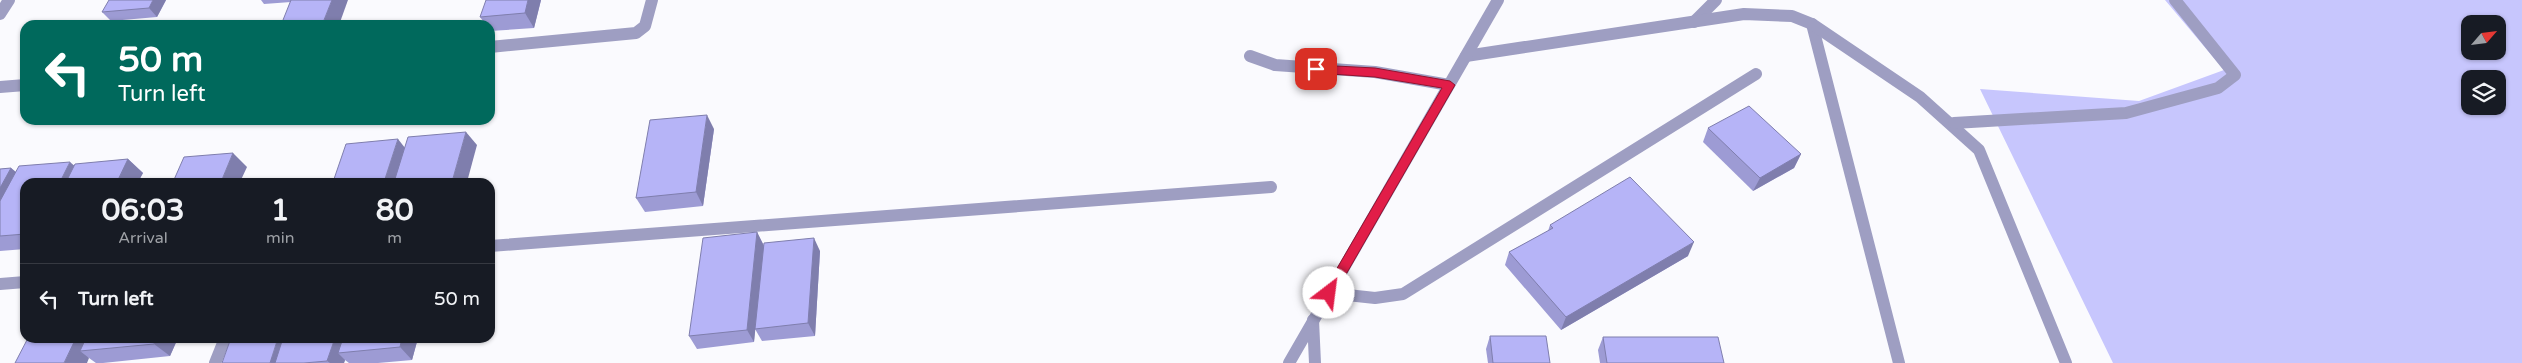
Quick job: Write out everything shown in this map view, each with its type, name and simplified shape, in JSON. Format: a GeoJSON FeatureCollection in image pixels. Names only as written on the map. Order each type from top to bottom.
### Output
{"type":"FeatureCollection","features":[{"type":"Feature","properties":{"kind":"street"},"geometry":{"type":"LineString","coordinates":[[0,14],[9,0]]}},
{"type":"Feature","properties":{"kind":"street"},"geometry":{"type":"LineString","coordinates":[[495,47],[636,33],[645,26],[652,0]]}},
{"type":"Feature","properties":{"kind":"street"},"geometry":{"type":"LineString","coordinates":[[1289,363],[1498,0]]}},
{"type":"Feature","properties":{"kind":"street"},"geometry":{"type":"LineString","coordinates":[[1694,22],[1716,0]]}},
{"type":"Feature","properties":{"kind":"street"},"geometry":{"type":"LineString","coordinates":[[1954,123],[2126,113],[2218,88],[2235,75],[2175,0]]}},
{"type":"Feature","properties":{"kind":"street"},"geometry":{"type":"LineString","coordinates":[[1466,56],[1744,14],[1792,16],[1812,24],[1892,74],[1924,97],[1954,123],[1979,150],[1992,176],[2066,363]]}},
{"type":"Feature","properties":{"kind":"street"},"geometry":{"type":"LineString","coordinates":[[1812,24],[1899,363]]}},
{"type":"Feature","properties":{"kind":"street"},"geometry":{"type":"LineString","coordinates":[[1250,56],[1275,65],[1375,72],[1450,85]]}},
{"type":"Feature","properties":{"kind":"street"},"geometry":{"type":"LineString","coordinates":[[1329,293],[1372,299],[1389,298],[1402,294],[1756,74]]}},
{"type":"Feature","properties":{"kind":"street"},"geometry":{"type":"LineString","coordinates":[[0,87],[20,85]]}},
{"type":"Feature","properties":{"kind":"street"},"geometry":{"type":"LineString","coordinates":[[495,246],[1271,187]]}},
{"type":"Feature","properties":{"kind":"street"},"geometry":{"type":"LineString","coordinates":[[0,284],[20,282]]}},
{"type":"Feature","properties":{"kind":"street"},"geometry":{"type":"LineString","coordinates":[[1314,320],[1315,363]]}},
{"type":"Feature","properties":{"kind":"street"},"geometry":{"type":"LineString","coordinates":[[215,363],[223,343]]}},
{"type":"Feature","properties":{"kind":"shaded area"},"geometry":{"type":"Polygon","coordinates":[[[2165,0],[2522,0],[2522,363],[2113,363],[1980,89],[2139,101],[2224,70],[2165,0]]]}},
{"type":"Feature","properties":{"kind":"building"},"geometry":{"type":"Polygon","coordinates":[[[109,0],[153,0],[149,8],[102,12],[109,0]]]}},
{"type":"Feature","properties":{"kind":"building"},"geometry":{"type":"Polygon","coordinates":[[[291,0],[332,0],[324,20],[283,20],[291,0]]]}},
{"type":"Feature","properties":{"kind":"building"},"geometry":{"type":"Polygon","coordinates":[[[486,0],[528,0],[525,13],[480,17],[486,0]]]}},
{"type":"Feature","properties":{"kind":"building"},"geometry":{"type":"Polygon","coordinates":[[[1749,106],[1801,154],[1760,178],[1708,128],[1749,106]]]}},
{"type":"Feature","properties":{"kind":"building"},"geometry":{"type":"Polygon","coordinates":[[[707,115],[696,192],[636,198],[650,120],[707,115]]]}},
{"type":"Feature","properties":{"kind":"building"},"geometry":{"type":"Polygon","coordinates":[[[466,132],[453,178],[395,178],[408,137],[466,132]]]}},
{"type":"Feature","properties":{"kind":"building"},"geometry":{"type":"Polygon","coordinates":[[[398,139],[385,178],[334,178],[346,144],[398,139]]]}},
{"type":"Feature","properties":{"kind":"building"},"geometry":{"type":"Polygon","coordinates":[[[233,153],[223,178],[175,178],[184,157],[233,153]]]}},
{"type":"Feature","properties":{"kind":"building"},"geometry":{"type":"Polygon","coordinates":[[[128,159],[119,178],[68,178],[75,164],[128,159]]]}},
{"type":"Feature","properties":{"kind":"building"},"geometry":{"type":"Polygon","coordinates":[[[70,162],[62,178],[20,178],[20,234],[0,236],[0,201],[19,166],[70,162]]]}},
{"type":"Feature","properties":{"kind":"building"},"geometry":{"type":"Polygon","coordinates":[[[11,168],[0,188],[0,169],[11,168]]]}},
{"type":"Feature","properties":{"kind":"building"},"geometry":{"type":"Polygon","coordinates":[[[1630,177],[1694,242],[1566,317],[1509,252],[1553,228],[1550,225],[1630,177]]]}},
{"type":"Feature","properties":{"kind":"building"},"geometry":{"type":"Polygon","coordinates":[[[757,232],[747,330],[689,336],[703,238],[757,232]]]}},
{"type":"Feature","properties":{"kind":"building"},"geometry":{"type":"Polygon","coordinates":[[[814,238],[808,323],[755,329],[764,243],[814,238]]]}},
{"type":"Feature","properties":{"kind":"building"},"geometry":{"type":"Polygon","coordinates":[[[1490,336],[1546,336],[1550,363],[1493,363],[1490,336]]]}},
{"type":"Feature","properties":{"kind":"building"},"geometry":{"type":"Polygon","coordinates":[[[1603,337],[1718,337],[1724,363],[1607,363],[1603,337]]]}},
{"type":"Feature","properties":{"kind":"building"},"geometry":{"type":"Polygon","coordinates":[[[25,343],[74,343],[64,363],[15,363],[25,343]]]}},
{"type":"Feature","properties":{"kind":"building"},"geometry":{"type":"Polygon","coordinates":[[[84,343],[154,343],[154,344],[80,351],[84,343]]]}},
{"type":"Feature","properties":{"kind":"building"},"geometry":{"type":"Polygon","coordinates":[[[229,343],[276,343],[270,363],[222,363],[229,343]]]}},
{"type":"Feature","properties":{"kind":"building"},"geometry":{"type":"Polygon","coordinates":[[[281,343],[333,343],[327,361],[275,363],[281,343]]]}},
{"type":"Feature","properties":{"kind":"building"},"geometry":{"type":"Polygon","coordinates":[[[341,343],[401,343],[400,347],[338,353],[341,343]]]}},
{"type":"Feature","properties":{"kind":"route"},"geometry":{"type":"LineString","coordinates":[[1316,69],[1375,72],[1450,85],[1329,293]]}}]}
